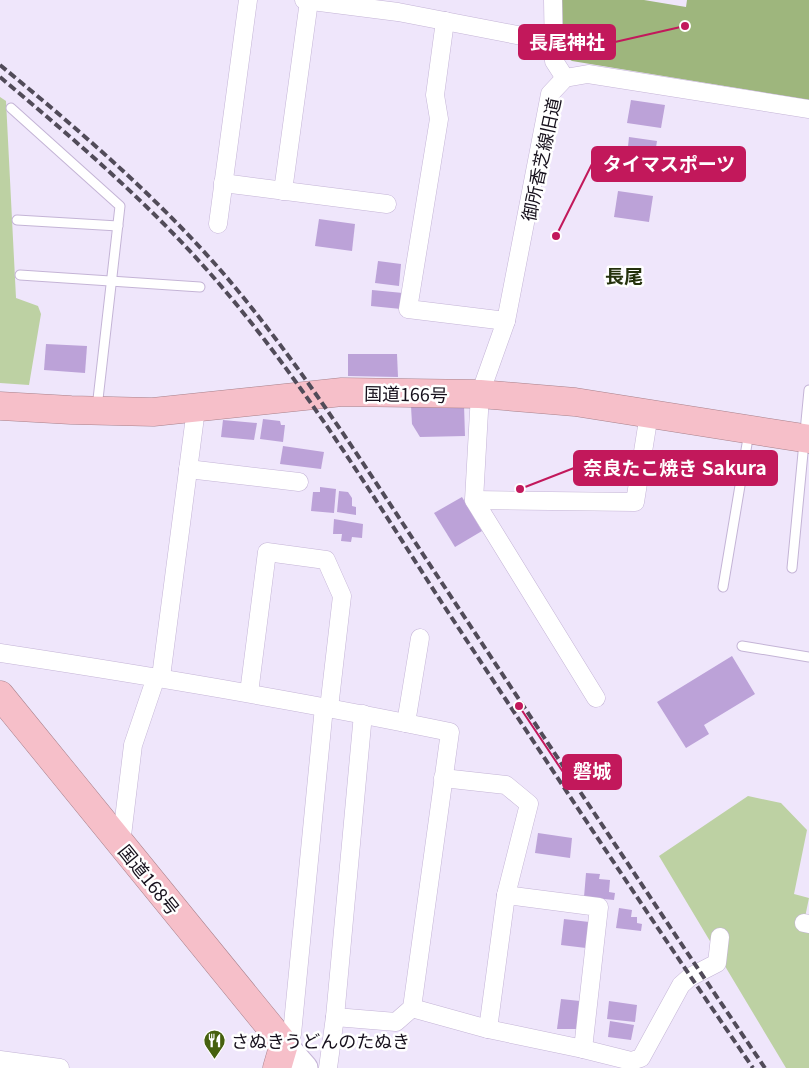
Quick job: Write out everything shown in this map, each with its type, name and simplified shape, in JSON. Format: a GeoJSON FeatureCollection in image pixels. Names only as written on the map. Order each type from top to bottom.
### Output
{"type":"FeatureCollection","features":[{"type":"Feature","properties":{"kind":"highway","name":"国道166号"},"geometry":{"type":"LineString","coordinates":[[0,406],[153,412],[196,409],[342,392],[480,394],[575,402],[806,439]]}},
{"type":"Feature","properties":{"kind":"highway","name":"国道168号"},"geometry":{"type":"LineString","coordinates":[[0,695],[121,844],[281,1056]]}},
{"type":"Feature","properties":{"kind":"main road"},"geometry":{"type":"LineString","coordinates":[[281,1056],[305,1068]]}},
{"type":"Feature","properties":{"kind":"street"},"geometry":{"type":"LineString","coordinates":[[218,224],[248,0]]}},
{"type":"Feature","properties":{"kind":"street"},"geometry":{"type":"LineString","coordinates":[[283,191],[306,0],[398,12],[553,42]]}},
{"type":"Feature","properties":{"kind":"street"},"geometry":{"type":"LineString","coordinates":[[553,0],[554,61],[565,78]]}},
{"type":"Feature","properties":{"kind":"street"},"geometry":{"type":"LineString","coordinates":[[445,21],[434,95],[439,118],[408,309],[506,321]]}},
{"type":"Feature","properties":{"kind":"street","name":"御所香芝線旧道"},"geometry":{"type":"LineString","coordinates":[[474,500],[480,394],[506,321],[550,94],[565,78],[588,74],[809,109]]}},
{"type":"Feature","properties":{"kind":"street"},"geometry":{"type":"LineString","coordinates":[[223,184],[387,204]]}},
{"type":"Feature","properties":{"kind":"street"},"geometry":{"type":"LineString","coordinates":[[121,844],[133,745],[158,677],[196,409]]}},
{"type":"Feature","properties":{"kind":"street"},"geometry":{"type":"LineString","coordinates":[[474,500],[635,502],[649,414]]}},
{"type":"Feature","properties":{"kind":"street"},"geometry":{"type":"LineString","coordinates":[[188,469],[299,482]]}},
{"type":"Feature","properties":{"kind":"street"},"geometry":{"type":"LineString","coordinates":[[474,500],[596,698]]}},
{"type":"Feature","properties":{"kind":"street"},"geometry":{"type":"LineString","coordinates":[[249,693],[267,552],[326,560],[342,596],[327,707],[292,1034],[281,1056]]}},
{"type":"Feature","properties":{"kind":"street"},"geometry":{"type":"LineString","coordinates":[[406,723],[420,638]]}},
{"type":"Feature","properties":{"kind":"street"},"geometry":{"type":"LineString","coordinates":[[0,653],[158,677],[327,707],[450,732],[412,1008],[396,1022],[335,1017]]}},
{"type":"Feature","properties":{"kind":"street"},"geometry":{"type":"LineString","coordinates":[[328,1068],[335,1017],[363,714]]}},
{"type":"Feature","properties":{"kind":"street"},"geometry":{"type":"LineString","coordinates":[[444,778],[506,785],[529,804],[506,895],[488,1029]]}},
{"type":"Feature","properties":{"kind":"street"},"geometry":{"type":"LineString","coordinates":[[506,895],[599,907],[583,1049]]}},
{"type":"Feature","properties":{"kind":"street"},"geometry":{"type":"LineString","coordinates":[[412,1008],[488,1029],[631,1061],[641,1058],[680,985],[690,976],[717,963],[720,937]]}},
{"type":"Feature","properties":{"kind":"street"},"geometry":{"type":"LineString","coordinates":[[0,1060],[60,1068]]}},
{"type":"Feature","properties":{"kind":"lane"},"geometry":{"type":"LineString","coordinates":[[11,108],[120,206],[97,411]]}},
{"type":"Feature","properties":{"kind":"lane"},"geometry":{"type":"LineString","coordinates":[[17,220],[118,226]]}},
{"type":"Feature","properties":{"kind":"lane"},"geometry":{"type":"LineString","coordinates":[[20,275],[200,287]]}},
{"type":"Feature","properties":{"kind":"lane"},"geometry":{"type":"LineString","coordinates":[[792,568],[806,439],[809,390]]}},
{"type":"Feature","properties":{"kind":"lane"},"geometry":{"type":"LineString","coordinates":[[723,587],[750,430]]}},
{"type":"Feature","properties":{"kind":"lane"},"geometry":{"type":"LineString","coordinates":[[742,646],[809,657]]}},
{"type":"Feature","properties":{"kind":"green space"},"geometry":{"type":"Polygon","coordinates":[[[562,0],[644,0],[686,7],[687,0],[809,0],[809,100],[572,61],[559,53],[562,0]]]}},
{"type":"Feature","properties":{"kind":"green space"},"geometry":{"type":"Polygon","coordinates":[[[0,97],[6,101],[16,298],[38,306],[41,314],[29,385],[0,383],[0,97]]]}},
{"type":"Feature","properties":{"kind":"green space"},"geometry":{"type":"Polygon","coordinates":[[[748,796],[781,803],[807,830],[794,894],[809,898],[803,927],[809,929],[809,1068],[786,1068],[659,856],[748,796]]]}},
{"type":"Feature","properties":{"kind":"building"},"geometry":{"type":"Polygon","coordinates":[[[631,100],[665,105],[661,128],[627,123],[631,100]]]}},
{"type":"Feature","properties":{"kind":"building"},"geometry":{"type":"Polygon","coordinates":[[[629,137],[657,141],[654,160],[627,156],[629,137]]]}},
{"type":"Feature","properties":{"kind":"building"},"geometry":{"type":"Polygon","coordinates":[[[618,191],[653,196],[649,222],[614,217],[618,191]]]}},
{"type":"Feature","properties":{"kind":"building"},"geometry":{"type":"Polygon","coordinates":[[[319,219],[355,224],[352,251],[315,246],[319,219]]]}},
{"type":"Feature","properties":{"kind":"building"},"geometry":{"type":"Polygon","coordinates":[[[378,261],[401,264],[399,286],[375,283],[378,261]]]}},
{"type":"Feature","properties":{"kind":"building"},"geometry":{"type":"Polygon","coordinates":[[[372,290],[403,293],[401,309],[371,306],[372,290]]]}},
{"type":"Feature","properties":{"kind":"building"},"geometry":{"type":"Polygon","coordinates":[[[46,344],[87,346],[85,373],[44,370],[46,344]]]}},
{"type":"Feature","properties":{"kind":"building"},"geometry":{"type":"Polygon","coordinates":[[[348,354],[397,354],[398,377],[348,376],[348,354]]]}},
{"type":"Feature","properties":{"kind":"building"},"geometry":{"type":"Polygon","coordinates":[[[464,405],[465,436],[420,437],[412,424],[411,406],[464,405]]]}},
{"type":"Feature","properties":{"kind":"building"},"geometry":{"type":"Polygon","coordinates":[[[263,419],[280,421],[281,425],[285,425],[283,442],[260,439],[263,419]]]}},
{"type":"Feature","properties":{"kind":"building"},"geometry":{"type":"Polygon","coordinates":[[[223,420],[257,423],[254,440],[221,437],[223,420]]]}},
{"type":"Feature","properties":{"kind":"building"},"geometry":{"type":"Polygon","coordinates":[[[283,446],[324,452],[321,469],[280,464],[283,446]]]}},
{"type":"Feature","properties":{"kind":"building"},"geometry":{"type":"Polygon","coordinates":[[[320,487],[336,489],[334,513],[311,511],[313,492],[320,492],[320,487]]]}},
{"type":"Feature","properties":{"kind":"building"},"geometry":{"type":"Polygon","coordinates":[[[339,491],[348,492],[352,498],[352,506],[356,507],[356,515],[337,512],[339,491]]]}},
{"type":"Feature","properties":{"kind":"building"},"geometry":{"type":"Polygon","coordinates":[[[462,497],[482,531],[455,547],[434,513],[462,497]]]}},
{"type":"Feature","properties":{"kind":"building"},"geometry":{"type":"Polygon","coordinates":[[[334,519],[363,524],[362,538],[352,537],[351,542],[341,541],[342,534],[333,534],[334,519]]]}},
{"type":"Feature","properties":{"kind":"building"},"geometry":{"type":"Polygon","coordinates":[[[732,656],[755,694],[704,725],[709,734],[686,748],[657,702],[732,656]]]}},
{"type":"Feature","properties":{"kind":"building"},"geometry":{"type":"Polygon","coordinates":[[[538,833],[572,838],[570,858],[535,853],[538,833]]]}},
{"type":"Feature","properties":{"kind":"building"},"geometry":{"type":"Polygon","coordinates":[[[586,873],[600,874],[599,879],[610,880],[609,892],[615,893],[614,900],[584,897],[586,873]]]}},
{"type":"Feature","properties":{"kind":"building"},"geometry":{"type":"Polygon","coordinates":[[[619,908],[632,910],[631,917],[637,917],[637,923],[642,924],[641,931],[616,928],[619,908]]]}},
{"type":"Feature","properties":{"kind":"building"},"geometry":{"type":"Polygon","coordinates":[[[564,919],[589,922],[586,948],[561,945],[564,919]]]}},
{"type":"Feature","properties":{"kind":"building"},"geometry":{"type":"Polygon","coordinates":[[[561,999],[580,1001],[577,1029],[557,1029],[561,999]]]}},
{"type":"Feature","properties":{"kind":"building"},"geometry":{"type":"Polygon","coordinates":[[[609,1001],[637,1005],[635,1022],[607,1019],[609,1001]]]}},
{"type":"Feature","properties":{"kind":"building"},"geometry":{"type":"Polygon","coordinates":[[[610,1021],[634,1025],[631,1040],[608,1037],[610,1021]]]}},
{"type":"Feature","properties":{"kind":"railway"},"geometry":{"type":"LineString","coordinates":[[0,65],[88,139],[144,190],[223,273],[253,309],[309,384],[362,462],[765,1068]]}},
{"type":"Feature","properties":{"kind":"railway"},"geometry":{"type":"LineString","coordinates":[[0,77],[84,149],[165,225],[215,279],[277,356],[362,478],[442,603],[753,1068]]}},
{"type":"Feature","properties":{"kind":"place","name":"長尾神社"},"geometry":{"type":"Point","coordinates":[685,26]}},
{"type":"Feature","properties":{"kind":"place","name":"タイマスポーツ"},"geometry":{"type":"Point","coordinates":[556,236]}},
{"type":"Feature","properties":{"kind":"place","name":"奈良たこ焼き Sakura"},"geometry":{"type":"Point","coordinates":[520,489]}},
{"type":"Feature","properties":{"kind":"place","name":"磐城"},"geometry":{"type":"Point","coordinates":[519,706]}},
{"type":"Feature","properties":{"kind":"place","name":"さぬきうどんのたぬき"},"geometry":{"type":"Point","coordinates":[215,1059]}},
{"type":"Feature","properties":{"kind":"district","name":"長尾"},"geometry":{"type":"Point","coordinates":[624,274]}}]}
